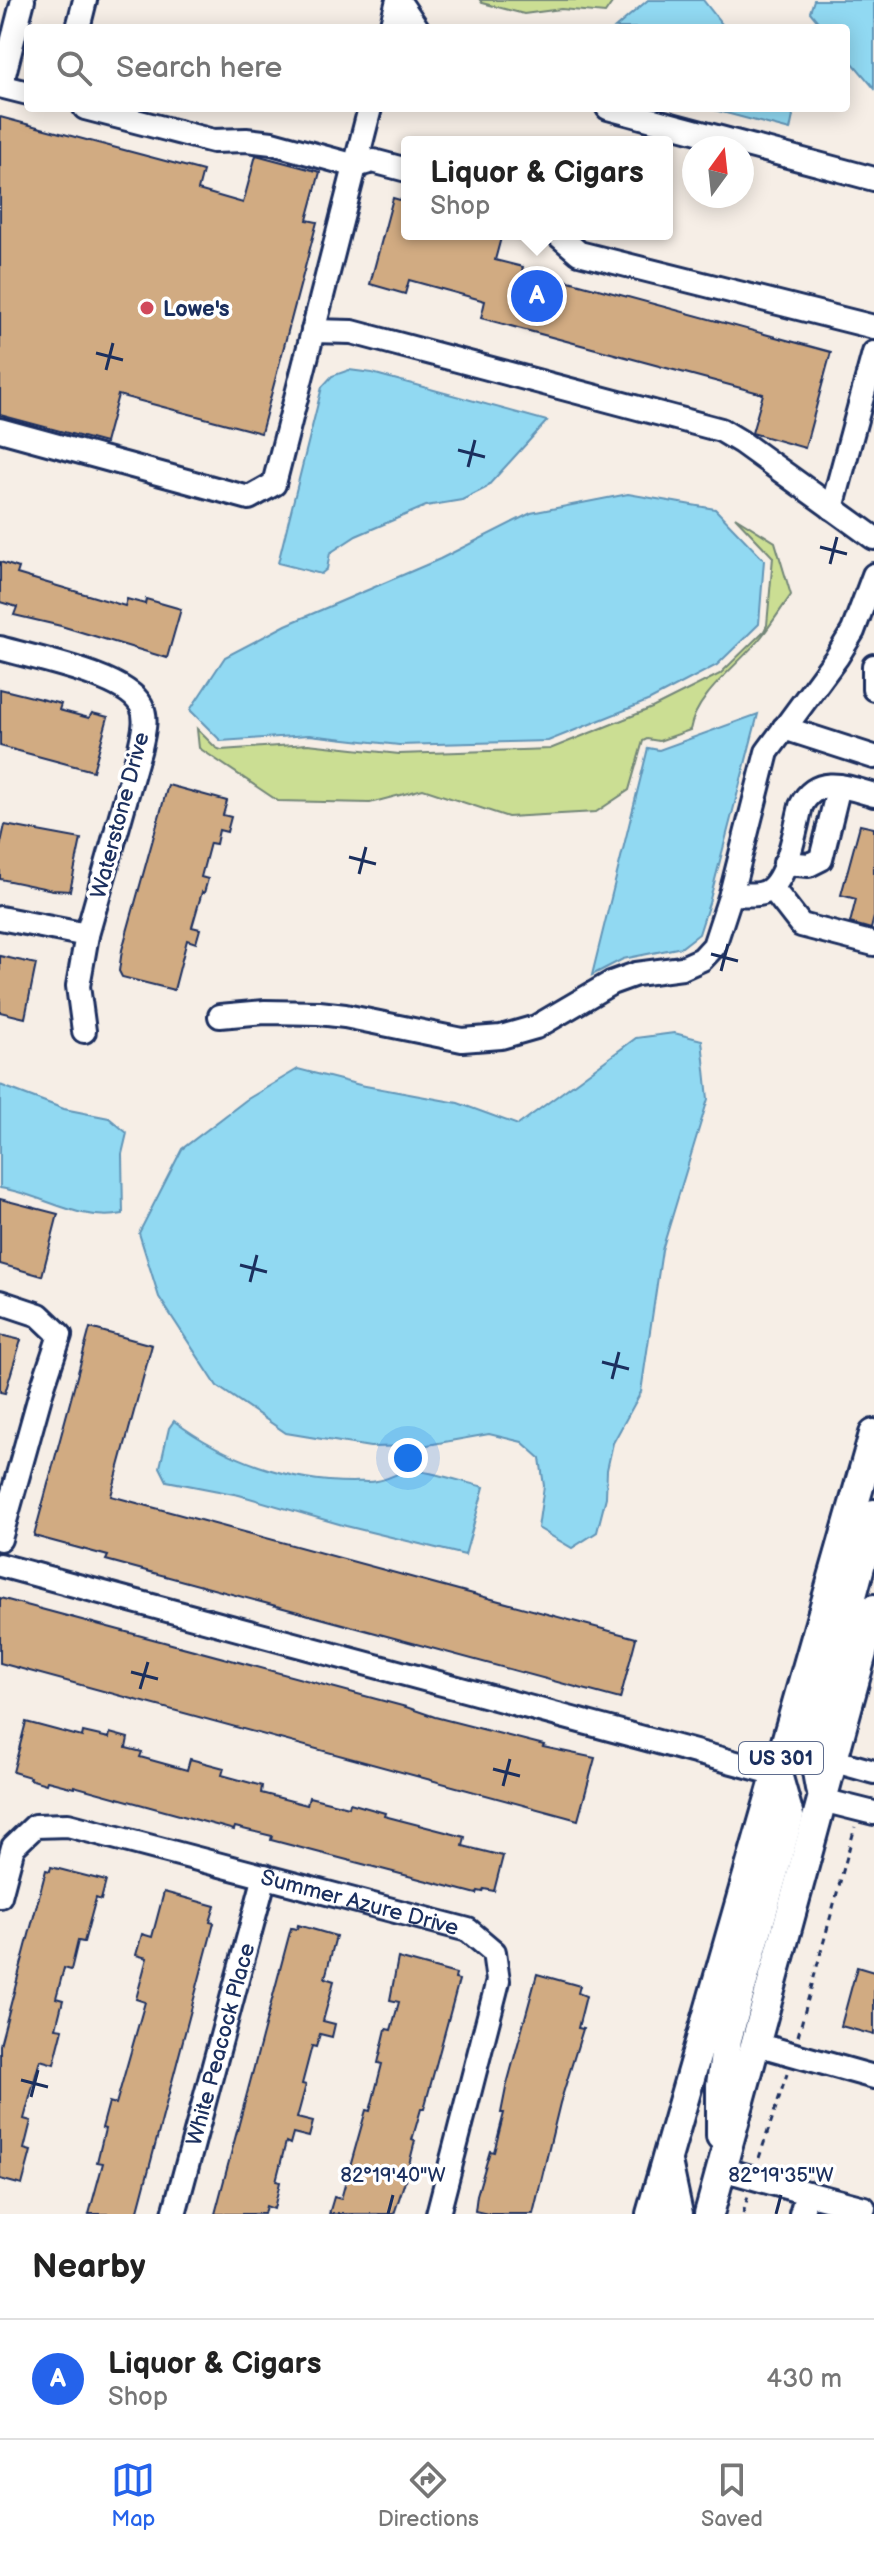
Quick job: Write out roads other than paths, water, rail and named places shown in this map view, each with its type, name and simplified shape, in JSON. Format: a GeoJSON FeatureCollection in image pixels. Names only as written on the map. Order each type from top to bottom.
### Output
{"type":"FeatureCollection","features":[{"type":"Feature","properties":{"kind":"main road","name":"US 301"},"geometry":{"type":"LineString","coordinates":[[651,2214],[874,1434]]}},
{"type":"Feature","properties":{"kind":"main road"},"geometry":{"type":"LineString","coordinates":[[822,1800],[812,1744],[874,1514]]}},
{"type":"Feature","properties":{"kind":"main road","name":"US 301"},"geometry":{"type":"LineString","coordinates":[[709,2214],[874,1609]]}},
{"type":"Feature","properties":{"kind":"main road"},"geometry":{"type":"LineString","coordinates":[[722,2169],[721,2085],[727,2039],[789,1816],[777,1774]]}},
{"type":"Feature","properties":{"kind":"main road"},"geometry":{"type":"LineString","coordinates":[[667,2161],[678,2214]]}},
{"type":"Feature","properties":{"kind":"street"},"geometry":{"type":"LineString","coordinates":[[23,0],[0,86],[24,92]]}},
{"type":"Feature","properties":{"kind":"street"},"geometry":{"type":"LineString","coordinates":[[79,24],[85,0]]}},
{"type":"Feature","properties":{"kind":"street"},"geometry":{"type":"LineString","coordinates":[[392,24],[398,0]]}},
{"type":"Feature","properties":{"kind":"street"},"geometry":{"type":"LineString","coordinates":[[398,0],[414,24]]}},
{"type":"Feature","properties":{"kind":"street"},"geometry":{"type":"LineString","coordinates":[[101,112],[213,141],[272,143],[356,166],[373,161],[401,168]]}},
{"type":"Feature","properties":{"kind":"street"},"geometry":{"type":"LineString","coordinates":[[0,430],[249,498],[274,484],[369,112]]}},
{"type":"Feature","properties":{"kind":"street"},"geometry":{"type":"LineString","coordinates":[[623,112],[874,179]]}},
{"type":"Feature","properties":{"kind":"street"},"geometry":{"type":"LineString","coordinates":[[564,240],[579,253],[874,327]]}},
{"type":"Feature","properties":{"kind":"street"},"geometry":{"type":"LineString","coordinates":[[313,331],[352,332],[721,430],[874,538]]}},
{"type":"Feature","properties":{"kind":"street"},"geometry":{"type":"LineString","coordinates":[[832,508],[874,353]]}},
{"type":"Feature","properties":{"kind":"street"},"geometry":{"type":"LineString","coordinates":[[220,1016],[265,1012],[319,1013],[462,1040],[501,1037],[536,1027],[611,983],[636,974],[682,968],[702,959],[714,946],[731,894],[767,752],[837,657],[853,631],[873,585]]}},
{"type":"Feature","properties":{"kind":"street","name":"Waterstone Drive"},"geometry":{"type":"LineString","coordinates":[[0,648],[110,680],[131,692],[143,708],[144,727],[140,748],[87,935],[78,986],[84,1031]]}},
{"type":"Feature","properties":{"kind":"street"},"geometry":{"type":"LineString","coordinates":[[874,666],[874,689]]}},
{"type":"Feature","properties":{"kind":"street"},"geometry":{"type":"LineString","coordinates":[[784,728],[874,757]]}},
{"type":"Feature","properties":{"kind":"street"},"geometry":{"type":"LineString","coordinates":[[731,894],[760,895],[773,889],[783,874],[805,797],[827,785],[874,795]]}},
{"type":"Feature","properties":{"kind":"street"},"geometry":{"type":"LineString","coordinates":[[785,863],[809,865],[821,859],[839,786]]}},
{"type":"Feature","properties":{"kind":"street"},"geometry":{"type":"LineString","coordinates":[[773,889],[801,925],[874,944]]}},
{"type":"Feature","properties":{"kind":"street"},"geometry":{"type":"LineString","coordinates":[[0,918],[87,935]]}},
{"type":"Feature","properties":{"kind":"street"},"geometry":{"type":"LineString","coordinates":[[0,1302],[39,1315],[60,1335],[0,1539]]}},
{"type":"Feature","properties":{"kind":"street"},"geometry":{"type":"LineString","coordinates":[[0,1565],[777,1774]]}},
{"type":"Feature","properties":{"kind":"street"},"geometry":{"type":"LineString","coordinates":[[831,1760],[874,1772]]}},
{"type":"Feature","properties":{"kind":"street"},"geometry":{"type":"LineString","coordinates":[[822,1800],[874,1813]]}},
{"type":"Feature","properties":{"kind":"street","name":"Summer Azure Drive"},"geometry":{"type":"LineString","coordinates":[[0,1896],[13,1847],[35,1826],[68,1825],[468,1930],[494,1952],[498,1981],[438,2214]]}},
{"type":"Feature","properties":{"kind":"street","name":"White Peacock Place"},"geometry":{"type":"LineString","coordinates":[[174,2214],[265,1876]]}},
{"type":"Feature","properties":{"kind":"street"},"geometry":{"type":"LineString","coordinates":[[756,2044],[874,2077]]}},
{"type":"Feature","properties":{"kind":"street"},"geometry":{"type":"LineString","coordinates":[[722,2169],[753,2177],[804,2203],[864,2208]]}},
{"type":"Feature","properties":{"kind":"water"},"geometry":{"type":"Polygon","coordinates":[[[648,0],[703,0],[722,24],[620,24],[648,0]]]}},
{"type":"Feature","properties":{"kind":"water"},"geometry":{"type":"Polygon","coordinates":[[[814,0],[874,0],[874,88],[850,60],[850,24],[820,24],[810,12],[814,0]]]}},
{"type":"Feature","properties":{"kind":"water"},"geometry":{"type":"Polygon","coordinates":[[[722,112],[790,112],[793,116],[790,130],[722,112]]]}},
{"type":"Feature","properties":{"kind":"water"},"geometry":{"type":"Polygon","coordinates":[[[349,370],[372,373],[547,421],[486,488],[462,500],[426,506],[356,536],[330,553],[327,569],[321,574],[278,563],[322,387],[332,376],[349,370]]]}},
{"type":"Feature","properties":{"kind":"water"},"geometry":{"type":"Polygon","coordinates":[[[628,494],[715,509],[764,560],[759,624],[717,665],[650,700],[548,741],[399,745],[309,735],[221,741],[190,710],[225,657],[286,625],[440,559],[531,513],[628,494]]]}},
{"type":"Feature","properties":{"kind":"water"},"geometry":{"type":"Polygon","coordinates":[[[758,714],[699,934],[682,947],[623,959],[592,975],[648,748],[659,750],[758,714]]]}},
{"type":"Feature","properties":{"kind":"water"},"geometry":{"type":"Polygon","coordinates":[[[674,1033],[702,1040],[708,1099],[662,1250],[641,1392],[613,1443],[607,1470],[606,1497],[597,1532],[572,1548],[538,1528],[544,1486],[540,1458],[522,1442],[489,1434],[422,1446],[370,1447],[286,1433],[217,1386],[159,1297],[139,1233],[182,1149],[246,1100],[298,1069],[360,1085],[458,1103],[518,1125],[636,1038],[674,1033]]]}},
{"type":"Feature","properties":{"kind":"water"},"geometry":{"type":"Polygon","coordinates":[[[0,1085],[64,1109],[109,1118],[127,1133],[122,1154],[123,1214],[91,1215],[0,1188],[0,1085]]]}},
{"type":"Feature","properties":{"kind":"water"},"geometry":{"type":"Polygon","coordinates":[[[174,1421],[236,1457],[304,1478],[371,1482],[413,1470],[484,1487],[465,1555],[346,1526],[239,1495],[167,1481],[160,1467],[169,1428],[174,1421]]]}},
{"type":"Feature","properties":{"kind":"place","name":"Liquor & Cigars"},"geometry":{"type":"Point","coordinates":[537,296]}},
{"type":"Feature","properties":{"kind":"place","name":"Lowe's"},"geometry":{"type":"Point","coordinates":[147,308]}}]}
